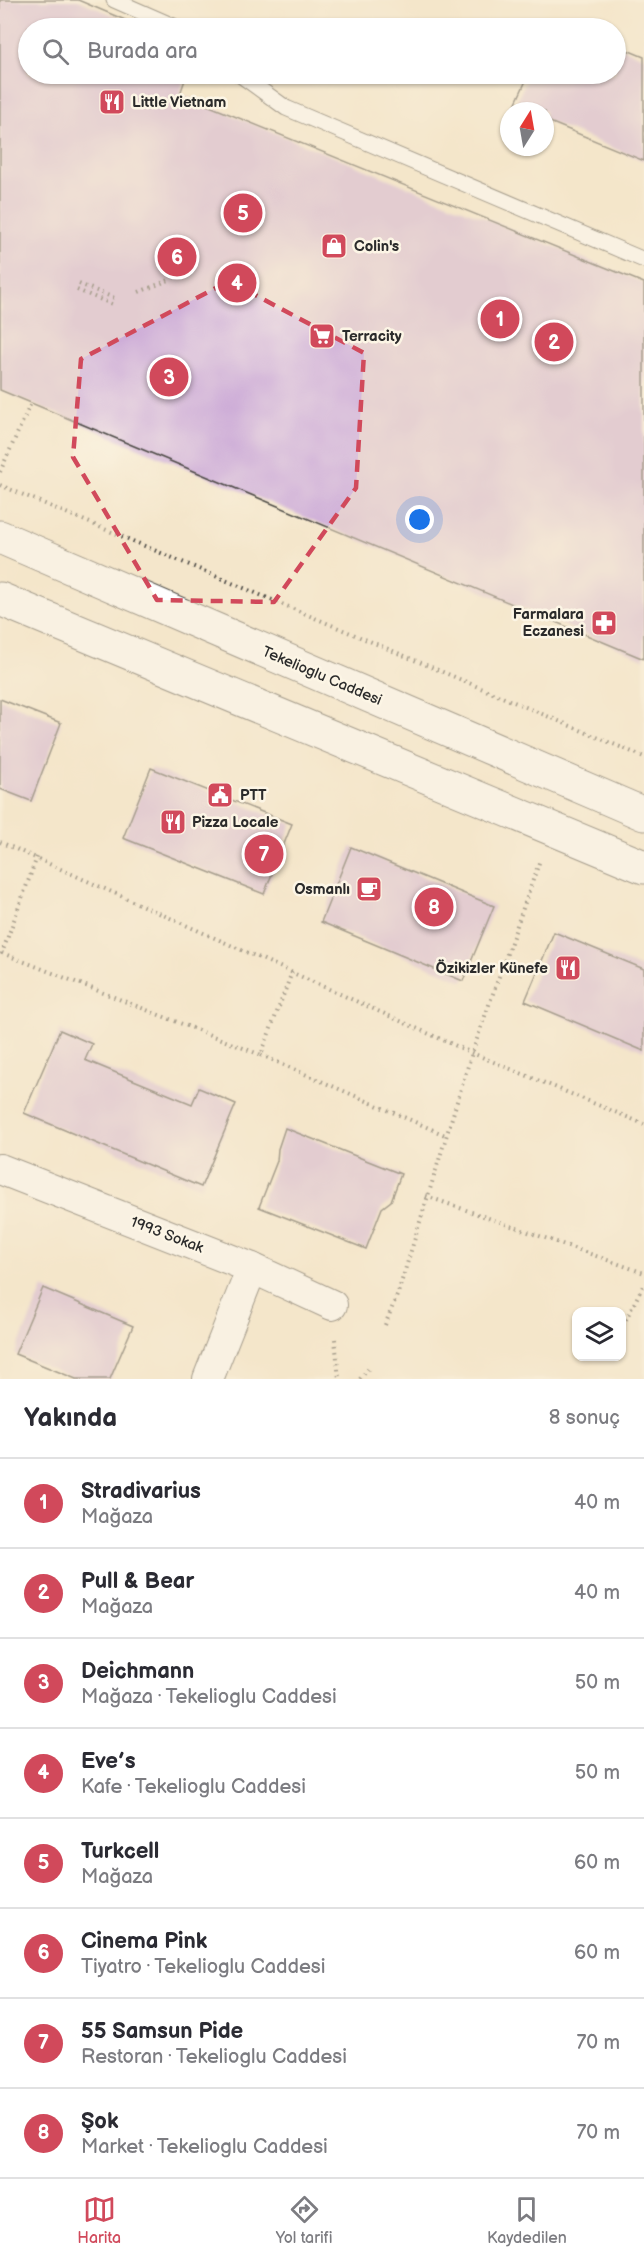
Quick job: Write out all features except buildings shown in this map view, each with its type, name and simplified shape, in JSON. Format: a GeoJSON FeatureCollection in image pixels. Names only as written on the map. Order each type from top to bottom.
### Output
{"type":"FeatureCollection","features":[{"type":"Feature","properties":{"kind":"main road","name":"Tekelioglu Caddesi"},"geometry":{"type":"LineString","coordinates":[[0,537],[644,814]]}},
{"type":"Feature","properties":{"kind":"main road"},"geometry":{"type":"LineString","coordinates":[[0,599],[644,867]]}},
{"type":"Feature","properties":{"kind":"street","name":"1993 Sokak"},"geometry":{"type":"LineString","coordinates":[[0,1169],[252,1268],[332,1305]]}},
{"type":"Feature","properties":{"kind":"street"},"geometry":{"type":"LineString","coordinates":[[208,1379],[252,1268]]}},
{"type":"Feature","properties":{"kind":"lane"},"geometry":{"type":"LineString","coordinates":[[114,0],[155,18]]}},
{"type":"Feature","properties":{"kind":"lane"},"geometry":{"type":"LineString","coordinates":[[253,84],[286,108],[644,260]]}},
{"type":"Feature","properties":{"kind":"path"},"geometry":{"type":"LineString","coordinates":[[139,292],[169,280]]}},
{"type":"Feature","properties":{"kind":"path"},"geometry":{"type":"LineString","coordinates":[[80,284],[117,299]]}},
{"type":"Feature","properties":{"kind":"path"},"geometry":{"type":"LineString","coordinates":[[77,290],[114,305]]}},
{"type":"Feature","properties":{"kind":"path"},"geometry":{"type":"LineString","coordinates":[[0,472],[31,403]]}},
{"type":"Feature","properties":{"kind":"path"},"geometry":{"type":"LineString","coordinates":[[0,484],[644,757]]}},
{"type":"Feature","properties":{"kind":"path"},"geometry":{"type":"LineString","coordinates":[[0,842],[38,857],[472,1053],[644,1124]]}},
{"type":"Feature","properties":{"kind":"path"},"geometry":{"type":"LineString","coordinates":[[385,1325],[398,1293],[426,1196],[472,1053],[541,856]]}},
{"type":"Feature","properties":{"kind":"path"},"geometry":{"type":"LineString","coordinates":[[38,857],[1,953],[261,1055],[446,1135]]}},
{"type":"Feature","properties":{"kind":"path"},"geometry":{"type":"LineString","coordinates":[[261,1055],[292,972]]}},
{"type":"Feature","properties":{"kind":"path"},"geometry":{"type":"LineString","coordinates":[[426,1196],[644,1273]]}},
{"type":"Feature","properties":{"kind":"path"},"geometry":{"type":"LineString","coordinates":[[626,1319],[644,1284]]}},
{"type":"Feature","properties":{"kind":"path"},"geometry":{"type":"LineString","coordinates":[[332,1305],[339,1379]]}},
{"type":"Feature","properties":{"kind":"path"},"geometry":{"type":"LineString","coordinates":[[360,1379],[368,1369]]}},
{"type":"Feature","properties":{"kind":"highlighted area"},"geometry":{"type":"Polygon","coordinates":[[[229,281],[364,353],[356,488],[274,602],[157,600],[73,457],[81,359],[229,281]]]}},
{"type":"Feature","properties":{"kind":"place","name":"Little Vietnam"},"geometry":{"type":"Point","coordinates":[112,102]}},
{"type":"Feature","properties":{"kind":"place","name":"Turkcell"},"geometry":{"type":"Point","coordinates":[243,213]}},
{"type":"Feature","properties":{"kind":"place","name":"Colin's"},"geometry":{"type":"Point","coordinates":[334,246]}},
{"type":"Feature","properties":{"kind":"place","name":"Cinema Pink"},"geometry":{"type":"Point","coordinates":[177,257]}},
{"type":"Feature","properties":{"kind":"place","name":"Eve’s"},"geometry":{"type":"Point","coordinates":[237,283]}},
{"type":"Feature","properties":{"kind":"place","name":"Stradivarius"},"geometry":{"type":"Point","coordinates":[500,319]}},
{"type":"Feature","properties":{"kind":"place","name":"Terracity"},"geometry":{"type":"Point","coordinates":[322,336]}},
{"type":"Feature","properties":{"kind":"place","name":"Pull & Bear"},"geometry":{"type":"Point","coordinates":[554,342]}},
{"type":"Feature","properties":{"kind":"place","name":"Deichmann"},"geometry":{"type":"Point","coordinates":[169,377]}},
{"type":"Feature","properties":{"kind":"place","name":"Farmalara Eczanesi"},"geometry":{"type":"Point","coordinates":[604,623]}},
{"type":"Feature","properties":{"kind":"place","name":"PTT"},"geometry":{"type":"Point","coordinates":[220,795]}},
{"type":"Feature","properties":{"kind":"place","name":"Pizza Locale"},"geometry":{"type":"Point","coordinates":[173,822]}},
{"type":"Feature","properties":{"kind":"place","name":"55 Samsun Pide"},"geometry":{"type":"Point","coordinates":[264,854]}},
{"type":"Feature","properties":{"kind":"place","name":"Osmanlı"},"geometry":{"type":"Point","coordinates":[369,889]}},
{"type":"Feature","properties":{"kind":"place","name":"Şok"},"geometry":{"type":"Point","coordinates":[434,907]}},
{"type":"Feature","properties":{"kind":"place","name":"Özikizler Künefe"},"geometry":{"type":"Point","coordinates":[568,968]}}]}
